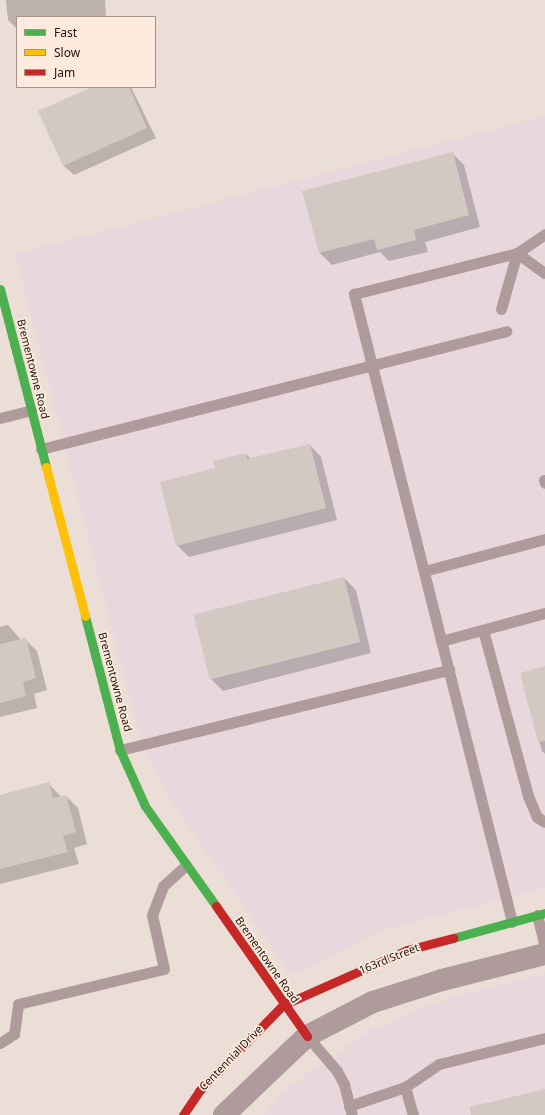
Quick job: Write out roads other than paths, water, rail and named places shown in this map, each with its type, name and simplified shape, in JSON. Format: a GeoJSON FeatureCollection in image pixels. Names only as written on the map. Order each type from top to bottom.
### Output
{"type":"FeatureCollection","features":[{"type":"Feature","properties":{"kind":"street","name":"Brementowne Road"},"geometry":{"type":"LineString","coordinates":[[0,289],[120,750],[145,806],[306,1036]]}},
{"type":"Feature","properties":{"kind":"street","name":"163rd Street"},"geometry":{"type":"LineString","coordinates":[[283,1005],[407,950],[541,914]]}},
{"type":"Feature","properties":{"kind":"street"},"geometry":{"type":"LineString","coordinates":[[224,1115],[306,1036],[373,1002],[442,980],[545,954]]}},
{"type":"Feature","properties":{"kind":"street","name":"Centennial Drive"},"geometry":{"type":"LineString","coordinates":[[183,1115],[199,1092],[283,1005]]}},
{"type":"Feature","properties":{"kind":"lane"},"geometry":{"type":"LineString","coordinates":[[512,922],[354,294],[517,253],[545,234]]}},
{"type":"Feature","properties":{"kind":"lane"},"geometry":{"type":"LineString","coordinates":[[517,253],[545,273]]}},
{"type":"Feature","properties":{"kind":"lane"},"geometry":{"type":"LineString","coordinates":[[501,309],[517,253]]}},
{"type":"Feature","properties":{"kind":"lane"},"geometry":{"type":"LineString","coordinates":[[41,449],[506,331]]}},
{"type":"Feature","properties":{"kind":"lane"},"geometry":{"type":"LineString","coordinates":[[0,418],[31,410]]}},
{"type":"Feature","properties":{"kind":"lane"},"geometry":{"type":"LineString","coordinates":[[424,571],[545,540]]}},
{"type":"Feature","properties":{"kind":"lane"},"geometry":{"type":"LineString","coordinates":[[441,641],[545,614]]}},
{"type":"Feature","properties":{"kind":"lane"},"geometry":{"type":"LineString","coordinates":[[483,630],[528,796],[537,817],[545,822]]}},
{"type":"Feature","properties":{"kind":"lane"},"geometry":{"type":"LineString","coordinates":[[120,750],[448,670]]}},
{"type":"Feature","properties":{"kind":"lane"},"geometry":{"type":"LineString","coordinates":[[0,1044],[14,1034],[18,1004],[164,969],[152,915],[163,886],[186,865]]}},
{"type":"Feature","properties":{"kind":"lane"},"geometry":{"type":"LineString","coordinates":[[541,914],[545,947]]}},
{"type":"Feature","properties":{"kind":"lane"},"geometry":{"type":"LineString","coordinates":[[306,1036],[337,1071],[350,1110],[405,1087],[439,1064],[545,1038]]}},
{"type":"Feature","properties":{"kind":"lane"},"geometry":{"type":"LineString","coordinates":[[405,1087],[413,1115]]}}]}
